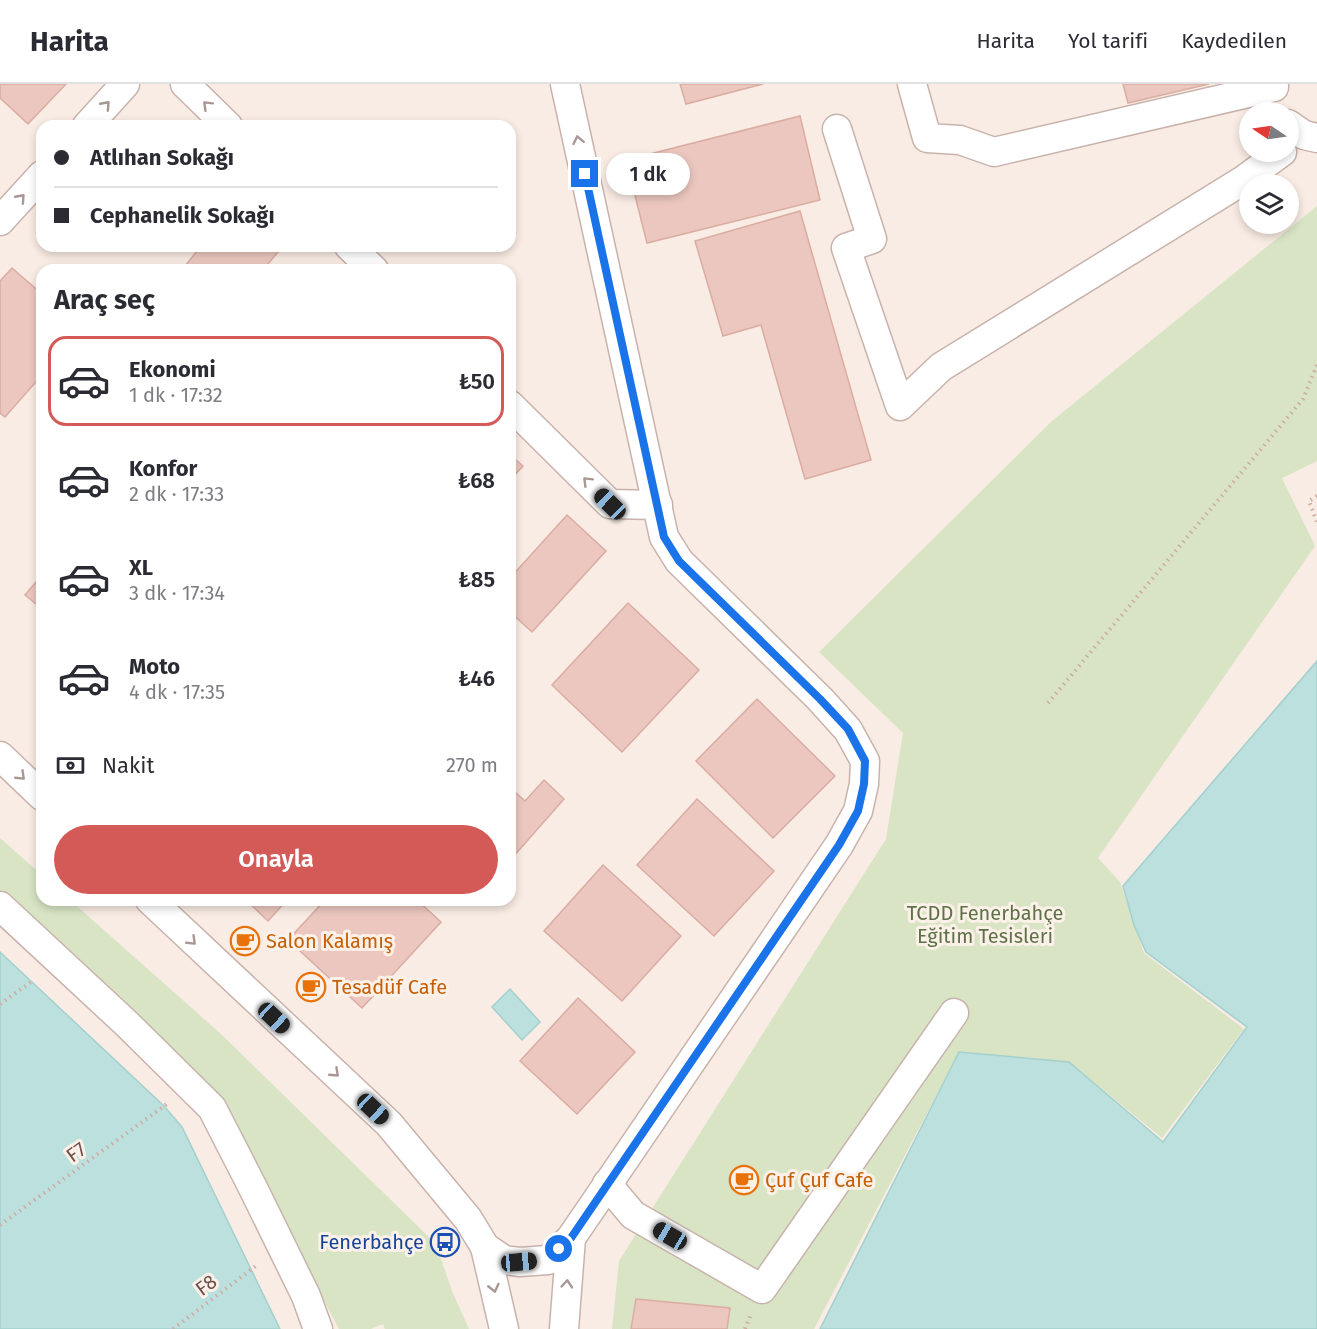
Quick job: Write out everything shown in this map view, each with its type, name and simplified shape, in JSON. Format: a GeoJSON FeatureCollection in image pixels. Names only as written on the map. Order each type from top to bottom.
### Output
{"type":"FeatureCollection","features":[{"type":"Feature","properties":{"kind":"street"},"geometry":{"type":"LineString","coordinates":[[92,120],[125,84]]}},
{"type":"Feature","properties":{"kind":"street"},"geometry":{"type":"LineString","coordinates":[[185,84],[222,120]]}},
{"type":"Feature","properties":{"kind":"street"},"geometry":{"type":"LineString","coordinates":[[485,1247],[504,1260],[519,1262],[548,1260],[571,1238],[839,845],[858,811],[864,784],[865,761],[848,729],[679,561],[664,537],[565,84]]}},
{"type":"Feature","properties":{"kind":"street"},"geometry":{"type":"LineString","coordinates":[[912,84],[927,138],[960,140],[994,152],[1276,94]]}},
{"type":"Feature","properties":{"kind":"street"},"geometry":{"type":"LineString","coordinates":[[837,129],[872,239],[846,248],[900,406],[940,367],[1242,181],[1266,162]]}},
{"type":"Feature","properties":{"kind":"street"},"geometry":{"type":"LineString","coordinates":[[0,221],[36,182]]}},
{"type":"Feature","properties":{"kind":"street"},"geometry":{"type":"LineString","coordinates":[[355,252],[368,264]]}},
{"type":"Feature","properties":{"kind":"street"},"geometry":{"type":"LineString","coordinates":[[516,411],[610,504],[658,505]]}},
{"type":"Feature","properties":{"kind":"street"},"geometry":{"type":"LineString","coordinates":[[0,756],[36,790]]}},
{"type":"Feature","properties":{"kind":"street"},"geometry":{"type":"LineString","coordinates":[[0,906],[127,1024],[212,1108],[301,1286],[318,1329]]}},
{"type":"Feature","properties":{"kind":"street"},"geometry":{"type":"LineString","coordinates":[[156,906],[389,1124],[468,1219],[485,1247],[504,1329]]}},
{"type":"Feature","properties":{"kind":"street"},"geometry":{"type":"LineString","coordinates":[[607,1184],[633,1215],[762,1289],[954,1013]]}},
{"type":"Feature","properties":{"kind":"street"},"geometry":{"type":"LineString","coordinates":[[564,1329],[571,1238]]}},
{"type":"Feature","properties":{"kind":"path"},"geometry":{"type":"LineString","coordinates":[[1048,703],[1303,399],[1317,367]]}},
{"type":"Feature","properties":{"kind":"path"},"geometry":{"type":"LineString","coordinates":[[1317,496],[1309,501],[1317,522]]}},
{"type":"Feature","properties":{"kind":"path"},"geometry":{"type":"LineString","coordinates":[[0,1005],[31,982]]}},
{"type":"Feature","properties":{"kind":"path"},"geometry":{"type":"LineString","coordinates":[[160,1095],[175,1108]]}},
{"type":"Feature","properties":{"kind":"path","name":"F7"},"geometry":{"type":"LineString","coordinates":[[0,1226],[169,1102]]}},
{"type":"Feature","properties":{"kind":"path"},"geometry":{"type":"LineString","coordinates":[[252,1255],[261,1273]]}},
{"type":"Feature","properties":{"kind":"path","name":"F8"},"geometry":{"type":"LineString","coordinates":[[173,1329],[257,1265]]}},
{"type":"Feature","properties":{"kind":"green space","name":"TCDD Fenerbahçe Eğitim Tesisleri"},"geometry":{"type":"Polygon","coordinates":[[[1317,206],[1317,461],[1282,478],[1315,546],[1098,858],[1120,882],[1144,953],[1244,1029],[1162,1138],[1069,1062],[959,1052],[814,1329],[612,1329],[619,1261],[886,839],[903,733],[819,652],[1052,421],[1282,234],[1299,234],[1299,221],[1317,206]]]}},
{"type":"Feature","properties":{"kind":"green space"},"geometry":{"type":"Polygon","coordinates":[[[0,838],[36,870],[36,906],[77,906],[221,1034],[436,1244],[452,1291],[469,1329],[385,1329],[383,1324],[371,1329],[339,1329],[250,1159],[0,894],[0,838]]]}},
{"type":"Feature","properties":{"kind":"water"},"geometry":{"type":"Polygon","coordinates":[[[1317,661],[1317,1329],[820,1329],[959,1052],[1069,1062],[1163,1142],[1247,1027],[1146,952],[1134,925],[1123,886],[1317,661]]]}},
{"type":"Feature","properties":{"kind":"water"},"geometry":{"type":"Polygon","coordinates":[[[0,952],[164,1106],[182,1127],[280,1329],[0,1329],[0,952]]]}},
{"type":"Feature","properties":{"kind":"water"},"geometry":{"type":"Polygon","coordinates":[[[510,989],[540,1022],[522,1040],[492,1007],[510,989]]]}},
{"type":"Feature","properties":{"kind":"building"},"geometry":{"type":"Polygon","coordinates":[[[0,84],[66,84],[28,124],[0,98],[0,84]]]}},
{"type":"Feature","properties":{"kind":"building"},"geometry":{"type":"Polygon","coordinates":[[[680,84],[763,84],[686,104],[680,84]]]}},
{"type":"Feature","properties":{"kind":"building"},"geometry":{"type":"Polygon","coordinates":[[[1123,84],[1209,84],[1128,103],[1123,84]]]}},
{"type":"Feature","properties":{"kind":"building"},"geometry":{"type":"Polygon","coordinates":[[[800,116],[820,200],[647,243],[626,160],[800,116]]]}},
{"type":"Feature","properties":{"kind":"building"},"geometry":{"type":"Polygon","coordinates":[[[800,211],[871,460],[805,479],[761,325],[723,336],[695,241],[800,211]]]}},
{"type":"Feature","properties":{"kind":"building"},"geometry":{"type":"Polygon","coordinates":[[[196,252],[278,252],[268,264],[187,264],[196,252]]]}},
{"type":"Feature","properties":{"kind":"building"},"geometry":{"type":"Polygon","coordinates":[[[12,268],[36,289],[36,382],[5,417],[0,413],[0,281],[12,268]]]}},
{"type":"Feature","properties":{"kind":"building"},"geometry":{"type":"Polygon","coordinates":[[[516,460],[523,466],[516,474],[516,460]]]}},
{"type":"Feature","properties":{"kind":"building"},"geometry":{"type":"Polygon","coordinates":[[[567,515],[606,551],[532,632],[516,617],[516,571],[567,515]]]}},
{"type":"Feature","properties":{"kind":"building"},"geometry":{"type":"Polygon","coordinates":[[[36,582],[36,604],[25,595],[36,582]]]}},
{"type":"Feature","properties":{"kind":"building"},"geometry":{"type":"Polygon","coordinates":[[[628,603],[699,670],[622,752],[552,685],[628,603]]]}},
{"type":"Feature","properties":{"kind":"building"},"geometry":{"type":"Polygon","coordinates":[[[757,699],[835,776],[773,838],[696,761],[757,699]]]}},
{"type":"Feature","properties":{"kind":"building"},"geometry":{"type":"Polygon","coordinates":[[[544,780],[564,799],[516,854],[516,793],[525,801],[544,780]]]}},
{"type":"Feature","properties":{"kind":"building"},"geometry":{"type":"Polygon","coordinates":[[[697,799],[774,871],[714,936],[637,865],[697,799]]]}},
{"type":"Feature","properties":{"kind":"building"},"geometry":{"type":"Polygon","coordinates":[[[603,865],[681,936],[622,1001],[544,931],[603,865]]]}},
{"type":"Feature","properties":{"kind":"building"},"geometry":{"type":"Polygon","coordinates":[[[252,906],[282,906],[268,921],[252,906]]]}},
{"type":"Feature","properties":{"kind":"building"},"geometry":{"type":"Polygon","coordinates":[[[319,906],[424,906],[441,922],[362,1008],[288,940],[319,906]]]}},
{"type":"Feature","properties":{"kind":"building"},"geometry":{"type":"Polygon","coordinates":[[[578,998],[635,1052],[577,1114],[520,1061],[578,998]]]}},
{"type":"Feature","properties":{"kind":"building"},"geometry":{"type":"Polygon","coordinates":[[[636,1299],[730,1308],[727,1329],[631,1329],[636,1299]]]}},
{"type":"Feature","properties":{"kind":"place","name":"Salon Kalamış"},"geometry":{"type":"Point","coordinates":[245,941]}},
{"type":"Feature","properties":{"kind":"place","name":"Tesadüf Cafe"},"geometry":{"type":"Point","coordinates":[311,987]}},
{"type":"Feature","properties":{"kind":"place","name":"Çuf Çuf Cafe"},"geometry":{"type":"Point","coordinates":[744,1180]}},
{"type":"Feature","properties":{"kind":"place","name":"Fenerbahçe"},"geometry":{"type":"Point","coordinates":[445,1242]}},
{"type":"Feature","properties":{"kind":"route"},"geometry":{"type":"LineString","coordinates":[[559,1249],[571,1238],[839,845],[858,811],[864,784],[865,761],[848,729],[679,561],[664,537],[585,174]]}}]}
